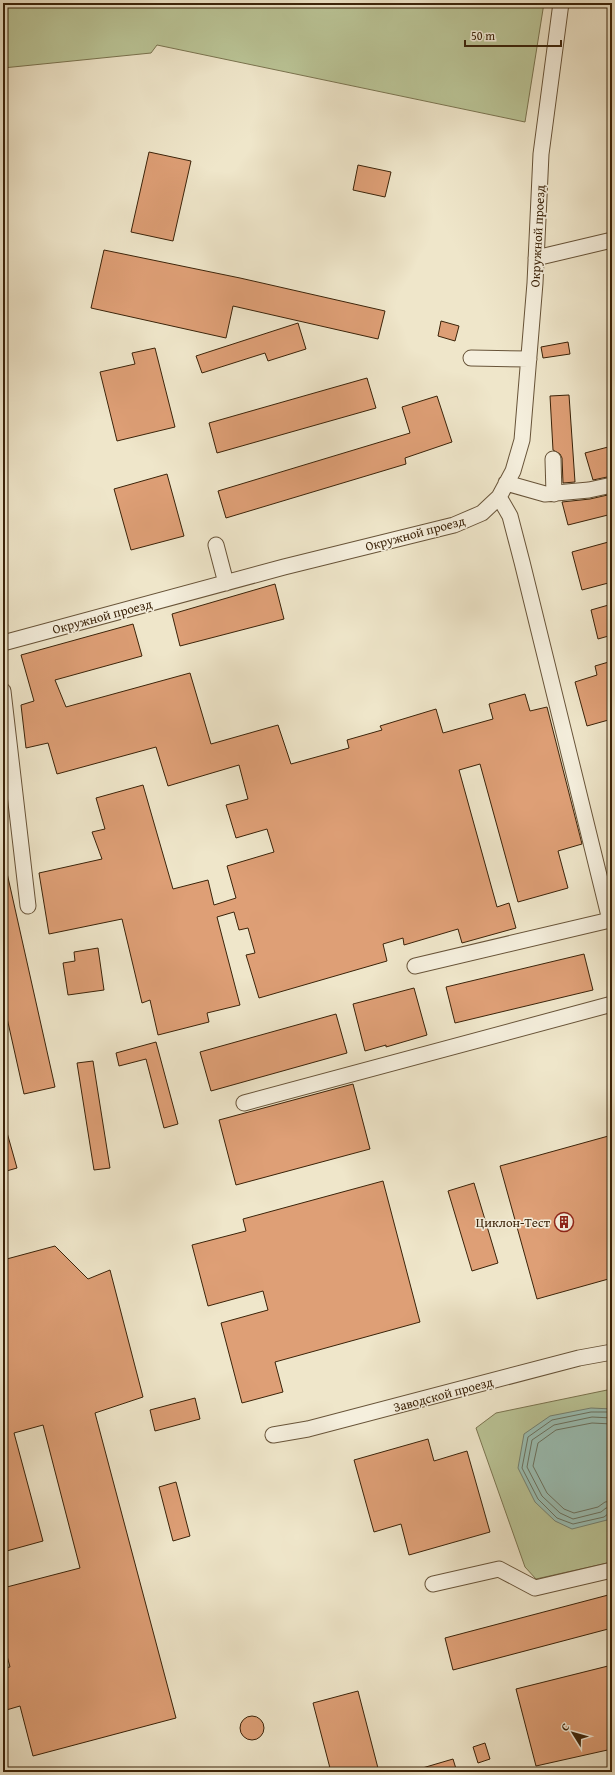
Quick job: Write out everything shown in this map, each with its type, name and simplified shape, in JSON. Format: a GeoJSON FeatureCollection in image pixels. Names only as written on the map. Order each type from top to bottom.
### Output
{"type":"FeatureCollection","features":[{"type":"Feature","properties":{"kind":"street","name":"Окружной проезд"},"geometry":{"type":"LineString","coordinates":[[3,643],[226,582],[454,525],[482,513],[499,496],[513,471],[522,440],[536,258],[541,154],[561,3]]}},
{"type":"Feature","properties":{"kind":"street"},"geometry":{"type":"LineString","coordinates":[[536,258],[612,240]]}},
{"type":"Feature","properties":{"kind":"street"},"geometry":{"type":"LineString","coordinates":[[471,358],[529,359]]}},
{"type":"Feature","properties":{"kind":"street"},"geometry":{"type":"LineString","coordinates":[[553,459],[554,494]]}},
{"type":"Feature","properties":{"kind":"street"},"geometry":{"type":"LineString","coordinates":[[506,483],[538,493],[554,494],[589,490],[612,485]]}},
{"type":"Feature","properties":{"kind":"street"},"geometry":{"type":"LineString","coordinates":[[415,966],[610,920],[510,516],[499,496]]}},
{"type":"Feature","properties":{"kind":"street"},"geometry":{"type":"LineString","coordinates":[[216,545],[226,582]]}},
{"type":"Feature","properties":{"kind":"street"},"geometry":{"type":"LineString","coordinates":[[3,691],[28,906]]}},
{"type":"Feature","properties":{"kind":"street"},"geometry":{"type":"LineString","coordinates":[[244,1103],[612,1004]]}},
{"type":"Feature","properties":{"kind":"street","name":"Заводской проезд"},"geometry":{"type":"LineString","coordinates":[[273,1435],[308,1429],[579,1358],[612,1352]]}},
{"type":"Feature","properties":{"kind":"street"},"geometry":{"type":"LineString","coordinates":[[433,1584],[499,1569],[535,1588],[612,1570]]}},
{"type":"Feature","properties":{"kind":"green space"},"geometry":{"type":"Polygon","coordinates":[[[3,3],[544,3],[525,122],[157,45],[151,53],[3,68],[3,3]]]}},
{"type":"Feature","properties":{"kind":"green space"},"geometry":{"type":"Polygon","coordinates":[[[612,1389],[612,1562],[536,1579],[525,1567],[476,1428],[496,1413],[612,1389]]]}},
{"type":"Feature","properties":{"kind":"water"},"geometry":{"type":"Polygon","coordinates":[[[591,1408],[612,1409],[612,1514],[607,1520],[572,1529],[555,1521],[535,1502],[518,1468],[524,1434],[550,1416],[591,1408]]]}},
{"type":"Feature","properties":{"kind":"building"},"geometry":{"type":"Polygon","coordinates":[[[149,152],[191,161],[173,241],[131,232],[149,152]]]}},
{"type":"Feature","properties":{"kind":"building"},"geometry":{"type":"Polygon","coordinates":[[[358,165],[391,172],[385,197],[353,190],[358,165]]]}},
{"type":"Feature","properties":{"kind":"building"},"geometry":{"type":"Polygon","coordinates":[[[104,250],[240,278],[385,311],[378,339],[233,306],[226,338],[91,308],[104,250]]]}},
{"type":"Feature","properties":{"kind":"building"},"geometry":{"type":"Polygon","coordinates":[[[441,321],[459,326],[455,341],[438,336],[441,321]]]}},
{"type":"Feature","properties":{"kind":"building"},"geometry":{"type":"Polygon","coordinates":[[[298,323],[306,349],[268,361],[265,353],[202,373],[196,356],[298,323]]]}},
{"type":"Feature","properties":{"kind":"building"},"geometry":{"type":"Polygon","coordinates":[[[568,342],[570,354],[543,358],[541,347],[568,342]]]}},
{"type":"Feature","properties":{"kind":"building"},"geometry":{"type":"Polygon","coordinates":[[[155,348],[175,427],[117,441],[100,372],[135,364],[132,353],[155,348]]]}},
{"type":"Feature","properties":{"kind":"building"},"geometry":{"type":"Polygon","coordinates":[[[367,378],[376,408],[217,453],[209,423],[367,378]]]}},
{"type":"Feature","properties":{"kind":"building"},"geometry":{"type":"Polygon","coordinates":[[[569,395],[575,482],[563,483],[562,458],[560,454],[553,450],[550,396],[569,395]]]}},
{"type":"Feature","properties":{"kind":"building"},"geometry":{"type":"Polygon","coordinates":[[[437,396],[452,442],[405,458],[406,464],[226,518],[218,491],[410,433],[402,407],[437,396]]]}},
{"type":"Feature","properties":{"kind":"building"},"geometry":{"type":"Polygon","coordinates":[[[612,446],[612,476],[593,480],[585,453],[612,446]]]}},
{"type":"Feature","properties":{"kind":"building"},"geometry":{"type":"Polygon","coordinates":[[[167,474],[184,536],[131,550],[114,489],[167,474]]]}},
{"type":"Feature","properties":{"kind":"building"},"geometry":{"type":"Polygon","coordinates":[[[612,494],[612,514],[568,525],[562,502],[590,499],[612,494]]]}},
{"type":"Feature","properties":{"kind":"building"},"geometry":{"type":"Polygon","coordinates":[[[612,541],[612,582],[582,590],[572,552],[612,541]]]}},
{"type":"Feature","properties":{"kind":"building"},"geometry":{"type":"Polygon","coordinates":[[[275,584],[284,619],[180,646],[172,614],[275,584]]]}},
{"type":"Feature","properties":{"kind":"building"},"geometry":{"type":"Polygon","coordinates":[[[612,604],[612,635],[598,639],[591,610],[612,604]]]}},
{"type":"Feature","properties":{"kind":"building"},"geometry":{"type":"Polygon","coordinates":[[[133,624],[142,656],[55,680],[66,707],[190,673],[211,744],[278,725],[291,764],[349,748],[347,740],[382,730],[380,726],[436,709],[443,733],[493,719],[489,704],[525,694],[530,711],[547,707],[582,844],[558,851],[568,888],[518,902],[480,764],[459,770],[497,907],[509,903],[516,928],[462,943],[458,929],[404,945],[403,938],[383,944],[387,961],[259,998],[246,955],[255,953],[248,928],[239,930],[234,912],[217,917],[240,1005],[207,1013],[209,1022],[158,1035],[150,1000],[142,1003],[122,919],[49,934],[39,873],[102,859],[92,832],[105,829],[96,798],[143,785],[173,889],[208,880],[214,905],[236,898],[227,866],[274,852],[267,829],[236,838],[226,805],[248,799],[239,765],[168,786],[156,747],[57,774],[48,743],[26,748],[21,705],[34,701],[21,655],[133,624]]]}},
{"type":"Feature","properties":{"kind":"building"},"geometry":{"type":"Polygon","coordinates":[[[612,661],[612,719],[587,726],[575,682],[597,675],[595,666],[612,661]]]}},
{"type":"Feature","properties":{"kind":"building"},"geometry":{"type":"Polygon","coordinates":[[[7,873],[55,1087],[24,1094],[3,1000],[3,874],[7,873]]]}},
{"type":"Feature","properties":{"kind":"building"},"geometry":{"type":"Polygon","coordinates":[[[98,948],[104,990],[68,995],[63,963],[75,961],[74,952],[98,948]]]}},
{"type":"Feature","properties":{"kind":"building"},"geometry":{"type":"Polygon","coordinates":[[[584,954],[593,990],[455,1023],[446,987],[584,954]]]}},
{"type":"Feature","properties":{"kind":"building"},"geometry":{"type":"Polygon","coordinates":[[[414,988],[427,1035],[386,1047],[386,1045],[365,1051],[353,1004],[414,988]]]}},
{"type":"Feature","properties":{"kind":"building"},"geometry":{"type":"Polygon","coordinates":[[[336,1014],[347,1053],[211,1091],[200,1052],[336,1014]]]}},
{"type":"Feature","properties":{"kind":"building"},"geometry":{"type":"Polygon","coordinates":[[[156,1042],[178,1124],[164,1128],[146,1059],[119,1066],[116,1053],[156,1042]]]}},
{"type":"Feature","properties":{"kind":"building"},"geometry":{"type":"Polygon","coordinates":[[[93,1061],[110,1168],[94,1170],[77,1063],[93,1061]]]}},
{"type":"Feature","properties":{"kind":"building"},"geometry":{"type":"Polygon","coordinates":[[[353,1084],[370,1149],[236,1185],[219,1120],[353,1084]]]}},
{"type":"Feature","properties":{"kind":"building"},"geometry":{"type":"Polygon","coordinates":[[[3,1129],[6,1129],[17,1168],[3,1172],[3,1129]]]}},
{"type":"Feature","properties":{"kind":"building","name":"Циклон-Тест"},"geometry":{"type":"Polygon","coordinates":[[[612,1135],[612,1278],[537,1299],[500,1166],[612,1135]]]}},
{"type":"Feature","properties":{"kind":"building"},"geometry":{"type":"Polygon","coordinates":[[[383,1181],[420,1322],[275,1362],[283,1392],[242,1403],[221,1323],[268,1310],[263,1291],[208,1306],[192,1245],[246,1231],[243,1219],[383,1181]]]}},
{"type":"Feature","properties":{"kind":"building"},"geometry":{"type":"Polygon","coordinates":[[[474,1183],[498,1263],[472,1271],[448,1191],[474,1183]]]}},
{"type":"Feature","properties":{"kind":"building"},"geometry":{"type":"Polygon","coordinates":[[[55,1246],[88,1279],[110,1270],[143,1397],[95,1413],[176,1718],[33,1756],[20,1706],[3,1711],[3,1668],[10,1667],[3,1641],[3,1588],[80,1568],[43,1425],[14,1433],[43,1541],[3,1552],[3,1260],[55,1246]]]}},
{"type":"Feature","properties":{"kind":"building"},"geometry":{"type":"Polygon","coordinates":[[[195,1398],[200,1419],[155,1431],[150,1410],[195,1398]]]}},
{"type":"Feature","properties":{"kind":"building"},"geometry":{"type":"Polygon","coordinates":[[[428,1439],[434,1461],[467,1451],[490,1532],[409,1555],[401,1524],[374,1532],[354,1460],[428,1439]]]}},
{"type":"Feature","properties":{"kind":"building"},"geometry":{"type":"Polygon","coordinates":[[[176,1482],[190,1536],[173,1541],[159,1487],[176,1482]]]}},
{"type":"Feature","properties":{"kind":"building"},"geometry":{"type":"Polygon","coordinates":[[[612,1594],[612,1628],[453,1670],[445,1638],[612,1594]]]}},
{"type":"Feature","properties":{"kind":"building"},"geometry":{"type":"Polygon","coordinates":[[[612,1665],[612,1749],[536,1766],[516,1689],[612,1665]]]}},
{"type":"Feature","properties":{"kind":"building"},"geometry":{"type":"Polygon","coordinates":[[[358,1691],[379,1772],[331,1772],[313,1703],[358,1691]]]}},
{"type":"Feature","properties":{"kind":"building"},"geometry":{"type":"Polygon","coordinates":[[[252,1716],[261,1719],[264,1728],[261,1737],[252,1740],[243,1737],[240,1728],[243,1719],[252,1716]]]}},
{"type":"Feature","properties":{"kind":"building"},"geometry":{"type":"Polygon","coordinates":[[[485,1743],[490,1759],[478,1763],[473,1747],[485,1743]]]}},
{"type":"Feature","properties":{"kind":"building"},"geometry":{"type":"Polygon","coordinates":[[[453,1759],[457,1772],[419,1772],[419,1769],[453,1759]]]}},
{"type":"Feature","properties":{"kind":"place","name":"Циклон-Тест"},"geometry":{"type":"Point","coordinates":[564,1222]}}]}
